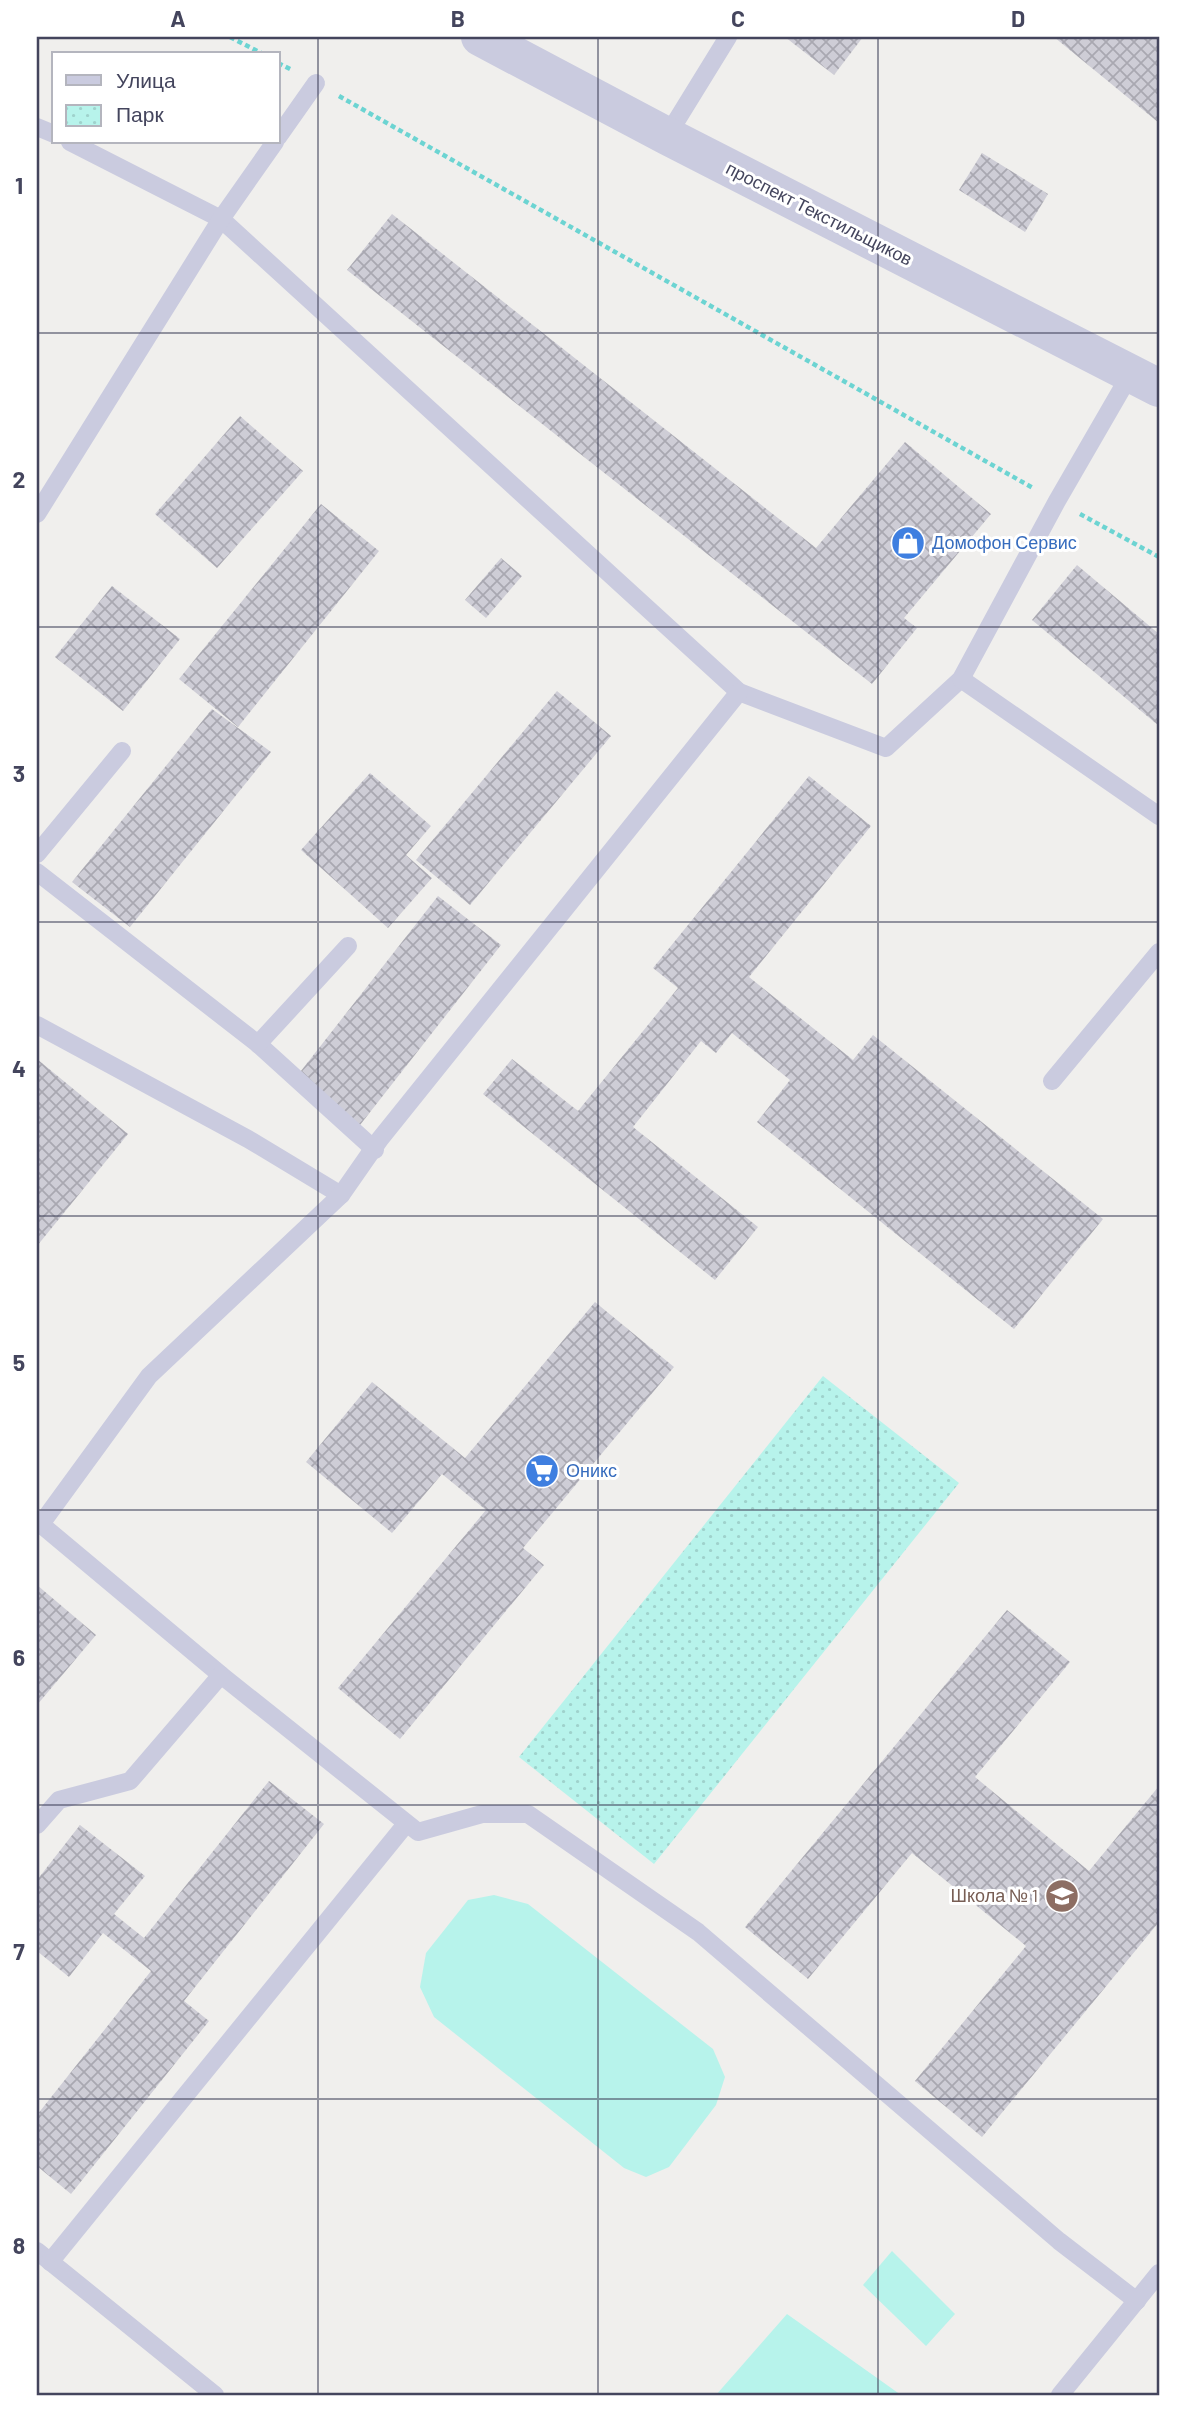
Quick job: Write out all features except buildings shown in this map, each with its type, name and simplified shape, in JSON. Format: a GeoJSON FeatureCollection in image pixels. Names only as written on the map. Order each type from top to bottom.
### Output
{"type":"FeatureCollection","features":[{"type":"Feature","properties":{"kind":"street","name":"проспект Текстильщиков"},"geometry":{"type":"LineString","coordinates":[[480,37],[1145,381]]}},
{"type":"Feature","properties":{"kind":"lane"},"geometry":{"type":"LineString","coordinates":[[667,136],[728,37]]}},
{"type":"Feature","properties":{"kind":"lane"},"geometry":{"type":"LineString","coordinates":[[280,134],[316,83]]}},
{"type":"Feature","properties":{"kind":"lane"},"geometry":{"type":"LineString","coordinates":[[74,144],[221,219],[738,692],[886,748],[961,679],[1057,501],[1145,381]]}},
{"type":"Feature","properties":{"kind":"lane"},"geometry":{"type":"LineString","coordinates":[[37,514],[221,219],[274,144]]}},
{"type":"Feature","properties":{"kind":"lane"},"geometry":{"type":"LineString","coordinates":[[961,679],[1159,816]]}},
{"type":"Feature","properties":{"kind":"lane"},"geometry":{"type":"LineString","coordinates":[[738,692],[389,1128],[341,1195],[149,1376],[38,1524],[418,1832],[482,1814],[528,1814],[698,1932],[1059,2241],[1136,2301]]}},
{"type":"Feature","properties":{"kind":"lane"},"geometry":{"type":"LineString","coordinates":[[37,854],[122,751]]}},
{"type":"Feature","properties":{"kind":"lane"},"geometry":{"type":"LineString","coordinates":[[37,872],[258,1044],[374,1150]]}},
{"type":"Feature","properties":{"kind":"lane"},"geometry":{"type":"LineString","coordinates":[[258,1044],[348,946]]}},
{"type":"Feature","properties":{"kind":"lane"},"geometry":{"type":"LineString","coordinates":[[1052,1081],[1159,952]]}},
{"type":"Feature","properties":{"kind":"lane"},"geometry":{"type":"LineString","coordinates":[[37,1025],[248,1139],[341,1195]]}},
{"type":"Feature","properties":{"kind":"lane"},"geometry":{"type":"LineString","coordinates":[[37,1825],[59,1800],[130,1781],[221,1675]]}},
{"type":"Feature","properties":{"kind":"lane"},"geometry":{"type":"LineString","coordinates":[[215,2395],[43,2256],[406,1824]]}},
{"type":"Feature","properties":{"kind":"lane"},"geometry":{"type":"LineString","coordinates":[[1060,2395],[1159,2273]]}},
{"type":"Feature","properties":{"kind":"path"},"geometry":{"type":"LineString","coordinates":[[230,37],[259,52]]}},
{"type":"Feature","properties":{"kind":"path"},"geometry":{"type":"LineString","coordinates":[[280,64],[1159,557]]}},
{"type":"Feature","properties":{"kind":"green space"},"geometry":{"type":"Polygon","coordinates":[[[823,1376],[959,1483],[654,1864],[519,1757],[823,1376]]]}},
{"type":"Feature","properties":{"kind":"green space"},"geometry":{"type":"Polygon","coordinates":[[[494,1895],[528,1904],[713,2049],[725,2077],[716,2105],[669,2167],[646,2177],[624,2168],[434,2017],[420,1987],[426,1953],[468,1900],[494,1895]]]}},
{"type":"Feature","properties":{"kind":"green space"},"geometry":{"type":"Polygon","coordinates":[[[892,2251],[955,2314],[926,2346],[863,2285],[892,2251]]]}},
{"type":"Feature","properties":{"kind":"green space"},"geometry":{"type":"Polygon","coordinates":[[[787,2314],[901,2395],[716,2395],[787,2314]]]}},
{"type":"Feature","properties":{"kind":"place","name":"Домофон Сервис"},"geometry":{"type":"Point","coordinates":[908,543]}},
{"type":"Feature","properties":{"kind":"place","name":"Оникс"},"geometry":{"type":"Point","coordinates":[542,1471]}},
{"type":"Feature","properties":{"kind":"place","name":"Школа № 1"},"geometry":{"type":"Point","coordinates":[1062,1896]}}]}
